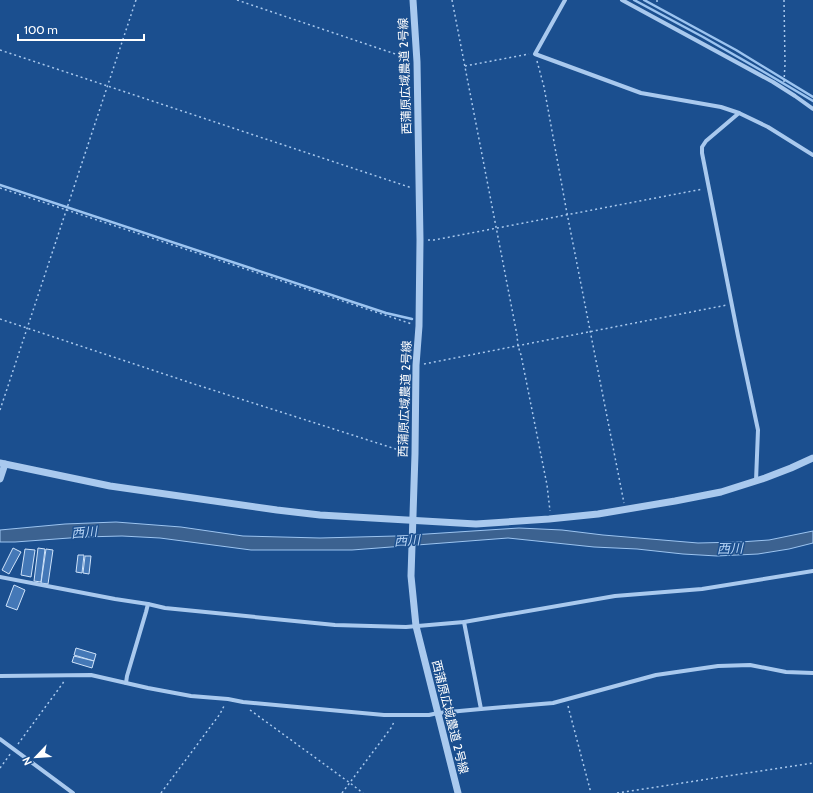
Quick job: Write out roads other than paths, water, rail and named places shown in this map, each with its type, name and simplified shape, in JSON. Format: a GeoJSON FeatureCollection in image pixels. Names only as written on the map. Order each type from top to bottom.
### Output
{"type":"FeatureCollection","features":[{"type":"Feature","properties":{"kind":"street","name":"西蒲原広域農道 2号線"},"geometry":{"type":"LineString","coordinates":[[413,0],[417,62],[420,240],[415,462],[410,567],[416,626],[458,793]]}},
{"type":"Feature","properties":{"kind":"street"},"geometry":{"type":"LineString","coordinates":[[564,0],[535,54],[641,92],[721,107],[738,113],[768,127],[813,155]]}},
{"type":"Feature","properties":{"kind":"street"},"geometry":{"type":"LineString","coordinates":[[622,0],[781,87],[813,109]]}},
{"type":"Feature","properties":{"kind":"street"},"geometry":{"type":"LineString","coordinates":[[738,113],[706,140],[702,147],[702,153],[758,430],[756,481]]}},
{"type":"Feature","properties":{"kind":"street"},"geometry":{"type":"LineString","coordinates":[[0,479],[3,463],[110,486],[320,516],[412,524],[476,524],[598,514],[675,501],[720,492],[756,481],[813,458]]}},
{"type":"Feature","properties":{"kind":"street"},"geometry":{"type":"LineString","coordinates":[[0,576],[165,608],[314,623],[406,627],[464,622],[615,596],[702,589],[813,571]]}},
{"type":"Feature","properties":{"kind":"street"},"geometry":{"type":"LineString","coordinates":[[126,683],[148,604]]}},
{"type":"Feature","properties":{"kind":"street"},"geometry":{"type":"LineString","coordinates":[[464,622],[482,709]]}},
{"type":"Feature","properties":{"kind":"street"},"geometry":{"type":"LineString","coordinates":[[0,676],[91,675],[191,696],[384,715],[429,715],[553,703],[656,675],[718,666],[750,664],[786,672],[813,673]]}},
{"type":"Feature","properties":{"kind":"street"},"geometry":{"type":"LineString","coordinates":[[0,739],[73,793]]}},
{"type":"Feature","properties":{"kind":"water","name":"西川"},"geometry":{"type":"Polygon","coordinates":[[[116,522],[181,527],[243,536],[320,538],[396,536],[519,528],[562,530],[698,543],[769,540],[813,531],[813,543],[758,554],[717,556],[594,547],[508,538],[352,550],[251,550],[160,538],[122,536],[0,542],[0,530],[65,524],[116,522]]]}},
{"type":"Feature","properties":{"kind":"waterway"},"geometry":{"type":"LineString","coordinates":[[634,0],[703,37],[813,101]]}},
{"type":"Feature","properties":{"kind":"waterway"},"geometry":{"type":"LineString","coordinates":[[644,0],[736,50],[813,97]]}},
{"type":"Feature","properties":{"kind":"waterway"},"geometry":{"type":"LineString","coordinates":[[0,185],[386,313],[412,319]]}}]}
